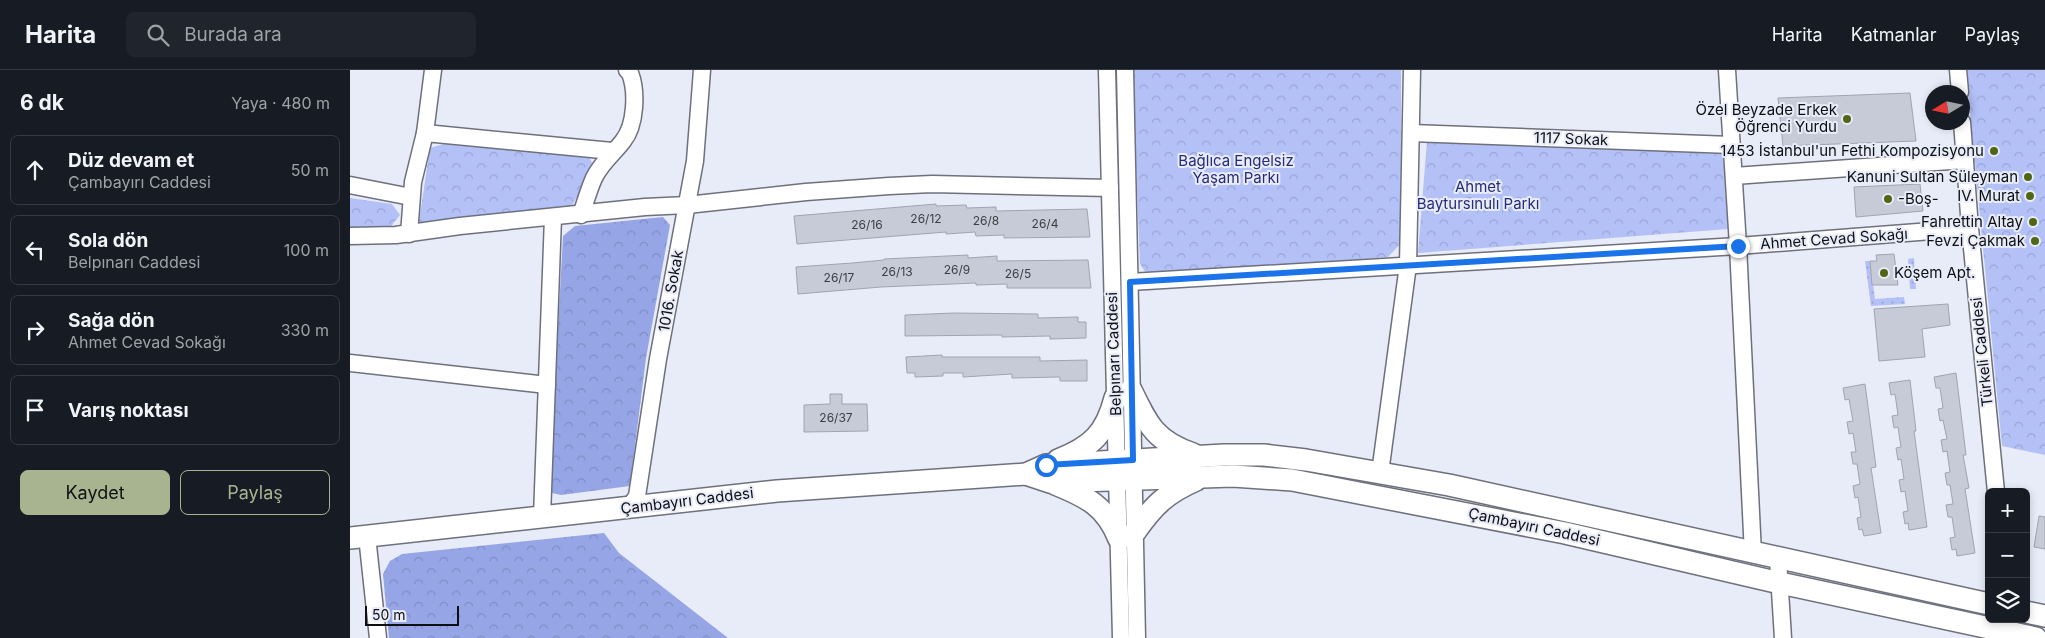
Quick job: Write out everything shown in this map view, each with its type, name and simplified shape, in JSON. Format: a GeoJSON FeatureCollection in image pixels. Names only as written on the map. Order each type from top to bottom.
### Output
{"type":"FeatureCollection","features":[{"type":"Feature","properties":{"kind":"main road"},"geometry":{"type":"LineString","coordinates":[[1123,394],[1154,431],[1202,467],[1166,495],[1127,536],[1095,504],[1048,474],[1068,456],[1100,435],[1123,394]]}},
{"type":"Feature","properties":{"kind":"main road","name":"Çambayırı Caddesi"},"geometry":{"type":"LineString","coordinates":[[358,537],[778,491],[1026,474],[1202,467],[1264,455],[1449,486],[1753,554],[1985,603]]}},
{"type":"Feature","properties":{"kind":"main road","name":"Çambayırı Caddesi"},"geometry":{"type":"LineString","coordinates":[[1202,467],[1314,484],[1565,533],[1780,584],[2036,638]]}},
{"type":"Feature","properties":{"kind":"main road"},"geometry":{"type":"LineString","coordinates":[[2030,613],[2045,616]]}},
{"type":"Feature","properties":{"kind":"street"},"geometry":{"type":"LineString","coordinates":[[409,234],[411,197],[424,133],[433,70]]}},
{"type":"Feature","properties":{"kind":"street"},"geometry":{"type":"LineString","coordinates":[[581,215],[595,177],[612,151],[624,141],[630,129],[634,93],[633,81],[630,72],[627,70]]}},
{"type":"Feature","properties":{"kind":"street","name":"1016. Sokak"},"geometry":{"type":"LineString","coordinates":[[629,508],[637,496],[644,444],[695,162],[702,70]]}},
{"type":"Feature","properties":{"kind":"street","name":"Belpınarı Caddesi"},"geometry":{"type":"LineString","coordinates":[[1107,70],[1110,188],[1123,394],[1127,536],[1137,638]]}},
{"type":"Feature","properties":{"kind":"street","name":"Belpınarı Caddesi"},"geometry":{"type":"LineString","coordinates":[[1123,394],[1130,282],[1125,70]]}},
{"type":"Feature","properties":{"kind":"street"},"geometry":{"type":"LineString","coordinates":[[1380,473],[1408,265],[1412,70]]}},
{"type":"Feature","properties":{"kind":"street"},"geometry":{"type":"LineString","coordinates":[[1726,70],[1738,246],[1753,554]]}},
{"type":"Feature","properties":{"kind":"street"},"geometry":{"type":"LineString","coordinates":[[1958,70],[1959,85]]}},
{"type":"Feature","properties":{"kind":"street","name":"Türkeli Caddesi"},"geometry":{"type":"LineString","coordinates":[[1963,130],[1970,228],[1996,488]]}},
{"type":"Feature","properties":{"kind":"street","name":"1117 Sokak"},"geometry":{"type":"LineString","coordinates":[[1411,132],[1732,144]]}},
{"type":"Feature","properties":{"kind":"street"},"geometry":{"type":"LineString","coordinates":[[424,133],[612,151]]}},
{"type":"Feature","properties":{"kind":"street"},"geometry":{"type":"LineString","coordinates":[[1734,176],[1965,160]]}},
{"type":"Feature","properties":{"kind":"street"},"geometry":{"type":"LineString","coordinates":[[350,236],[409,234],[460,226],[645,207],[687,205],[806,192],[932,184],[1110,188]]}},
{"type":"Feature","properties":{"kind":"street"},"geometry":{"type":"LineString","coordinates":[[350,185],[411,197]]}},
{"type":"Feature","properties":{"kind":"street"},"geometry":{"type":"LineString","coordinates":[[542,517],[553,217]]}},
{"type":"Feature","properties":{"kind":"street","name":"Ahmet Cevad Sokağı"},"geometry":{"type":"LineString","coordinates":[[1130,282],[1738,246],[1970,228]]}},
{"type":"Feature","properties":{"kind":"street"},"geometry":{"type":"LineString","coordinates":[[350,363],[547,385]]}},
{"type":"Feature","properties":{"kind":"street","name":"Belpınarı Caddesi"},"geometry":{"type":"LineString","coordinates":[[1121,638],[1127,536]]}},
{"type":"Feature","properties":{"kind":"street"},"geometry":{"type":"LineString","coordinates":[[358,537],[378,638]]}},
{"type":"Feature","properties":{"kind":"street"},"geometry":{"type":"LineString","coordinates":[[1778,559],[1783,638]]}},
{"type":"Feature","properties":{"kind":"green space","name":"Bağlıca Engelsiz Yaşam Parkı"},"geometry":{"type":"Polygon","coordinates":[[[1132,70],[1401,70],[1401,243],[1388,257],[1148,276],[1140,264],[1132,70]]]}},
{"type":"Feature","properties":{"kind":"green space"},"geometry":{"type":"Polygon","coordinates":[[[1966,70],[2045,70],[2045,455],[2002,446],[1970,112],[1970,85],[1967,85],[1966,70]]]}},
{"type":"Feature","properties":{"kind":"green space","name":"Ahmet Baytursınulı Parkı"},"geometry":{"type":"Polygon","coordinates":[[[1427,141],[1723,154],[1728,229],[1418,253],[1427,141]]]}},
{"type":"Feature","properties":{"kind":"green space"},"geometry":{"type":"Polygon","coordinates":[[[447,143],[588,155],[594,167],[572,206],[423,224],[419,221],[430,148],[447,143]]]}},
{"type":"Feature","properties":{"kind":"green space"},"geometry":{"type":"Polygon","coordinates":[[[350,198],[392,204],[400,215],[388,230],[350,231],[350,198]]]}},
{"type":"Feature","properties":{"kind":"green space"},"geometry":{"type":"Polygon","coordinates":[[[663,217],[670,225],[646,358],[630,486],[561,495],[552,493],[551,456],[563,236],[575,226],[663,217]]]}},
{"type":"Feature","properties":{"kind":"green space"},"geometry":{"type":"Polygon","coordinates":[[[1914,258],[1916,289],[1910,289],[1908,259],[1914,258]]]}},
{"type":"Feature","properties":{"kind":"green space"},"geometry":{"type":"Polygon","coordinates":[[[1865,261],[1870,261],[1875,299],[1904,297],[1905,304],[1871,306],[1865,261]]]}},
{"type":"Feature","properties":{"kind":"green space"},"geometry":{"type":"Polygon","coordinates":[[[604,533],[619,553],[728,638],[389,638],[383,574],[390,561],[402,554],[604,533]]]}},
{"type":"Feature","properties":{"kind":"building","name":"Özel Beyzade Erkek Öğrenci Yurdu"},"geometry":{"type":"Polygon","coordinates":[[[1910,93],[1916,141],[1783,146],[1778,98],[1910,93]]]}},
{"type":"Feature","properties":{"kind":"building","name":"-Boş-"},"geometry":{"type":"Polygon","coordinates":[[[1920,184],[1923,211],[1856,217],[1854,187],[1920,184]]]}},
{"type":"Feature","properties":{"kind":"building"},"geometry":{"type":"Polygon","coordinates":[[[936,204],[936,206],[966,205],[967,208],[996,207],[996,211],[1087,209],[1090,237],[1004,238],[1004,235],[976,236],[975,232],[946,234],[946,232],[797,244],[794,216],[936,204]]]}},
{"type":"Feature","properties":{"kind":"building","name":"Köşem Apt."},"geometry":{"type":"Polygon","coordinates":[[[1894,254],[1898,285],[1872,285],[1870,261],[1877,261],[1876,255],[1894,254]]]}},
{"type":"Feature","properties":{"kind":"building"},"geometry":{"type":"Polygon","coordinates":[[[968,255],[968,258],[997,256],[997,261],[1088,260],[1091,288],[1007,288],[1007,284],[976,285],[976,283],[881,287],[798,294],[796,267],[884,259],[968,255]]]}},
{"type":"Feature","properties":{"kind":"building"},"geometry":{"type":"Polygon","coordinates":[[[1948,304],[1950,325],[1922,329],[1925,357],[1879,361],[1874,309],[1948,304]]]}},
{"type":"Feature","properties":{"kind":"building"},"geometry":{"type":"Polygon","coordinates":[[[954,313],[1038,314],[1038,318],[1078,317],[1078,322],[1086,322],[1086,338],[1050,339],[1050,336],[1002,337],[1002,335],[905,336],[905,315],[954,313]]]}},
{"type":"Feature","properties":{"kind":"building"},"geometry":{"type":"Polygon","coordinates":[[[942,355],[942,357],[1040,357],[1040,361],[1087,360],[1087,381],[1060,381],[1060,377],[1012,378],[1012,374],[963,377],[963,373],[943,373],[943,376],[915,377],[915,373],[907,373],[906,357],[942,355]]]}},
{"type":"Feature","properties":{"kind":"building"},"geometry":{"type":"Polygon","coordinates":[[[1956,373],[1966,455],[1963,455],[1969,488],[1965,489],[1975,553],[1957,556],[1956,549],[1952,550],[1950,538],[1955,537],[1952,517],[1948,517],[1946,505],[1953,504],[1950,485],[1947,485],[1945,473],[1950,472],[1947,451],[1943,452],[1941,440],[1947,439],[1943,420],[1940,421],[1938,409],[1943,408],[1940,388],[1936,388],[1934,377],[1956,373]]]}},
{"type":"Feature","properties":{"kind":"building"},"geometry":{"type":"Polygon","coordinates":[[[1910,380],[1916,431],[1914,431],[1927,527],[1909,530],[1908,523],[1905,524],[1903,512],[1908,511],[1905,491],[1901,492],[1899,480],[1904,479],[1901,459],[1898,460],[1896,448],[1901,447],[1898,427],[1894,428],[1892,416],[1898,415],[1895,394],[1891,395],[1889,383],[1910,380]]]}},
{"type":"Feature","properties":{"kind":"building"},"geometry":{"type":"Polygon","coordinates":[[[1865,384],[1876,467],[1871,468],[1881,533],[1864,536],[1862,529],[1859,530],[1857,518],[1861,517],[1858,497],[1855,498],[1853,486],[1860,484],[1857,464],[1853,464],[1851,452],[1856,452],[1853,433],[1849,434],[1847,422],[1853,421],[1849,399],[1845,400],[1843,388],[1865,384]]]}},
{"type":"Feature","properties":{"kind":"building"},"geometry":{"type":"Polygon","coordinates":[[[830,394],[842,394],[842,404],[867,404],[868,431],[804,432],[804,405],[830,404],[830,394]]]}},
{"type":"Feature","properties":{"kind":"building"},"geometry":{"type":"Polygon","coordinates":[[[2039,516],[2045,517],[2045,549],[2034,547],[2039,516]]]}},
{"type":"Feature","properties":{"kind":"place","name":"Özel Beyzade Erkek Öğrenci Yurdu"},"geometry":{"type":"Point","coordinates":[1847,119]}},
{"type":"Feature","properties":{"kind":"place","name":"1453 İstanbul'un Fethi Kompozisyonu"},"geometry":{"type":"Point","coordinates":[1994,151]}},
{"type":"Feature","properties":{"kind":"place","name":"Kanuni Sultan Süleyman"},"geometry":{"type":"Point","coordinates":[2028,177]}},
{"type":"Feature","properties":{"kind":"place","name":"IV. Murat"},"geometry":{"type":"Point","coordinates":[2030,196]}},
{"type":"Feature","properties":{"kind":"place","name":"-Boş-"},"geometry":{"type":"Point","coordinates":[1888,199]}},
{"type":"Feature","properties":{"kind":"place","name":"Fahrettin Altay"},"geometry":{"type":"Point","coordinates":[2033,222]}},
{"type":"Feature","properties":{"kind":"place","name":"Fevzi Çakmak"},"geometry":{"type":"Point","coordinates":[2035,241]}},
{"type":"Feature","properties":{"kind":"place","name":"Köşem Apt."},"geometry":{"type":"Point","coordinates":[1884,273]}},
{"type":"Feature","properties":{"kind":"route"},"geometry":{"type":"LineString","coordinates":[[1046,465],[1133,460],[1130,282],[1290,271],[1738,246]]}}]}
